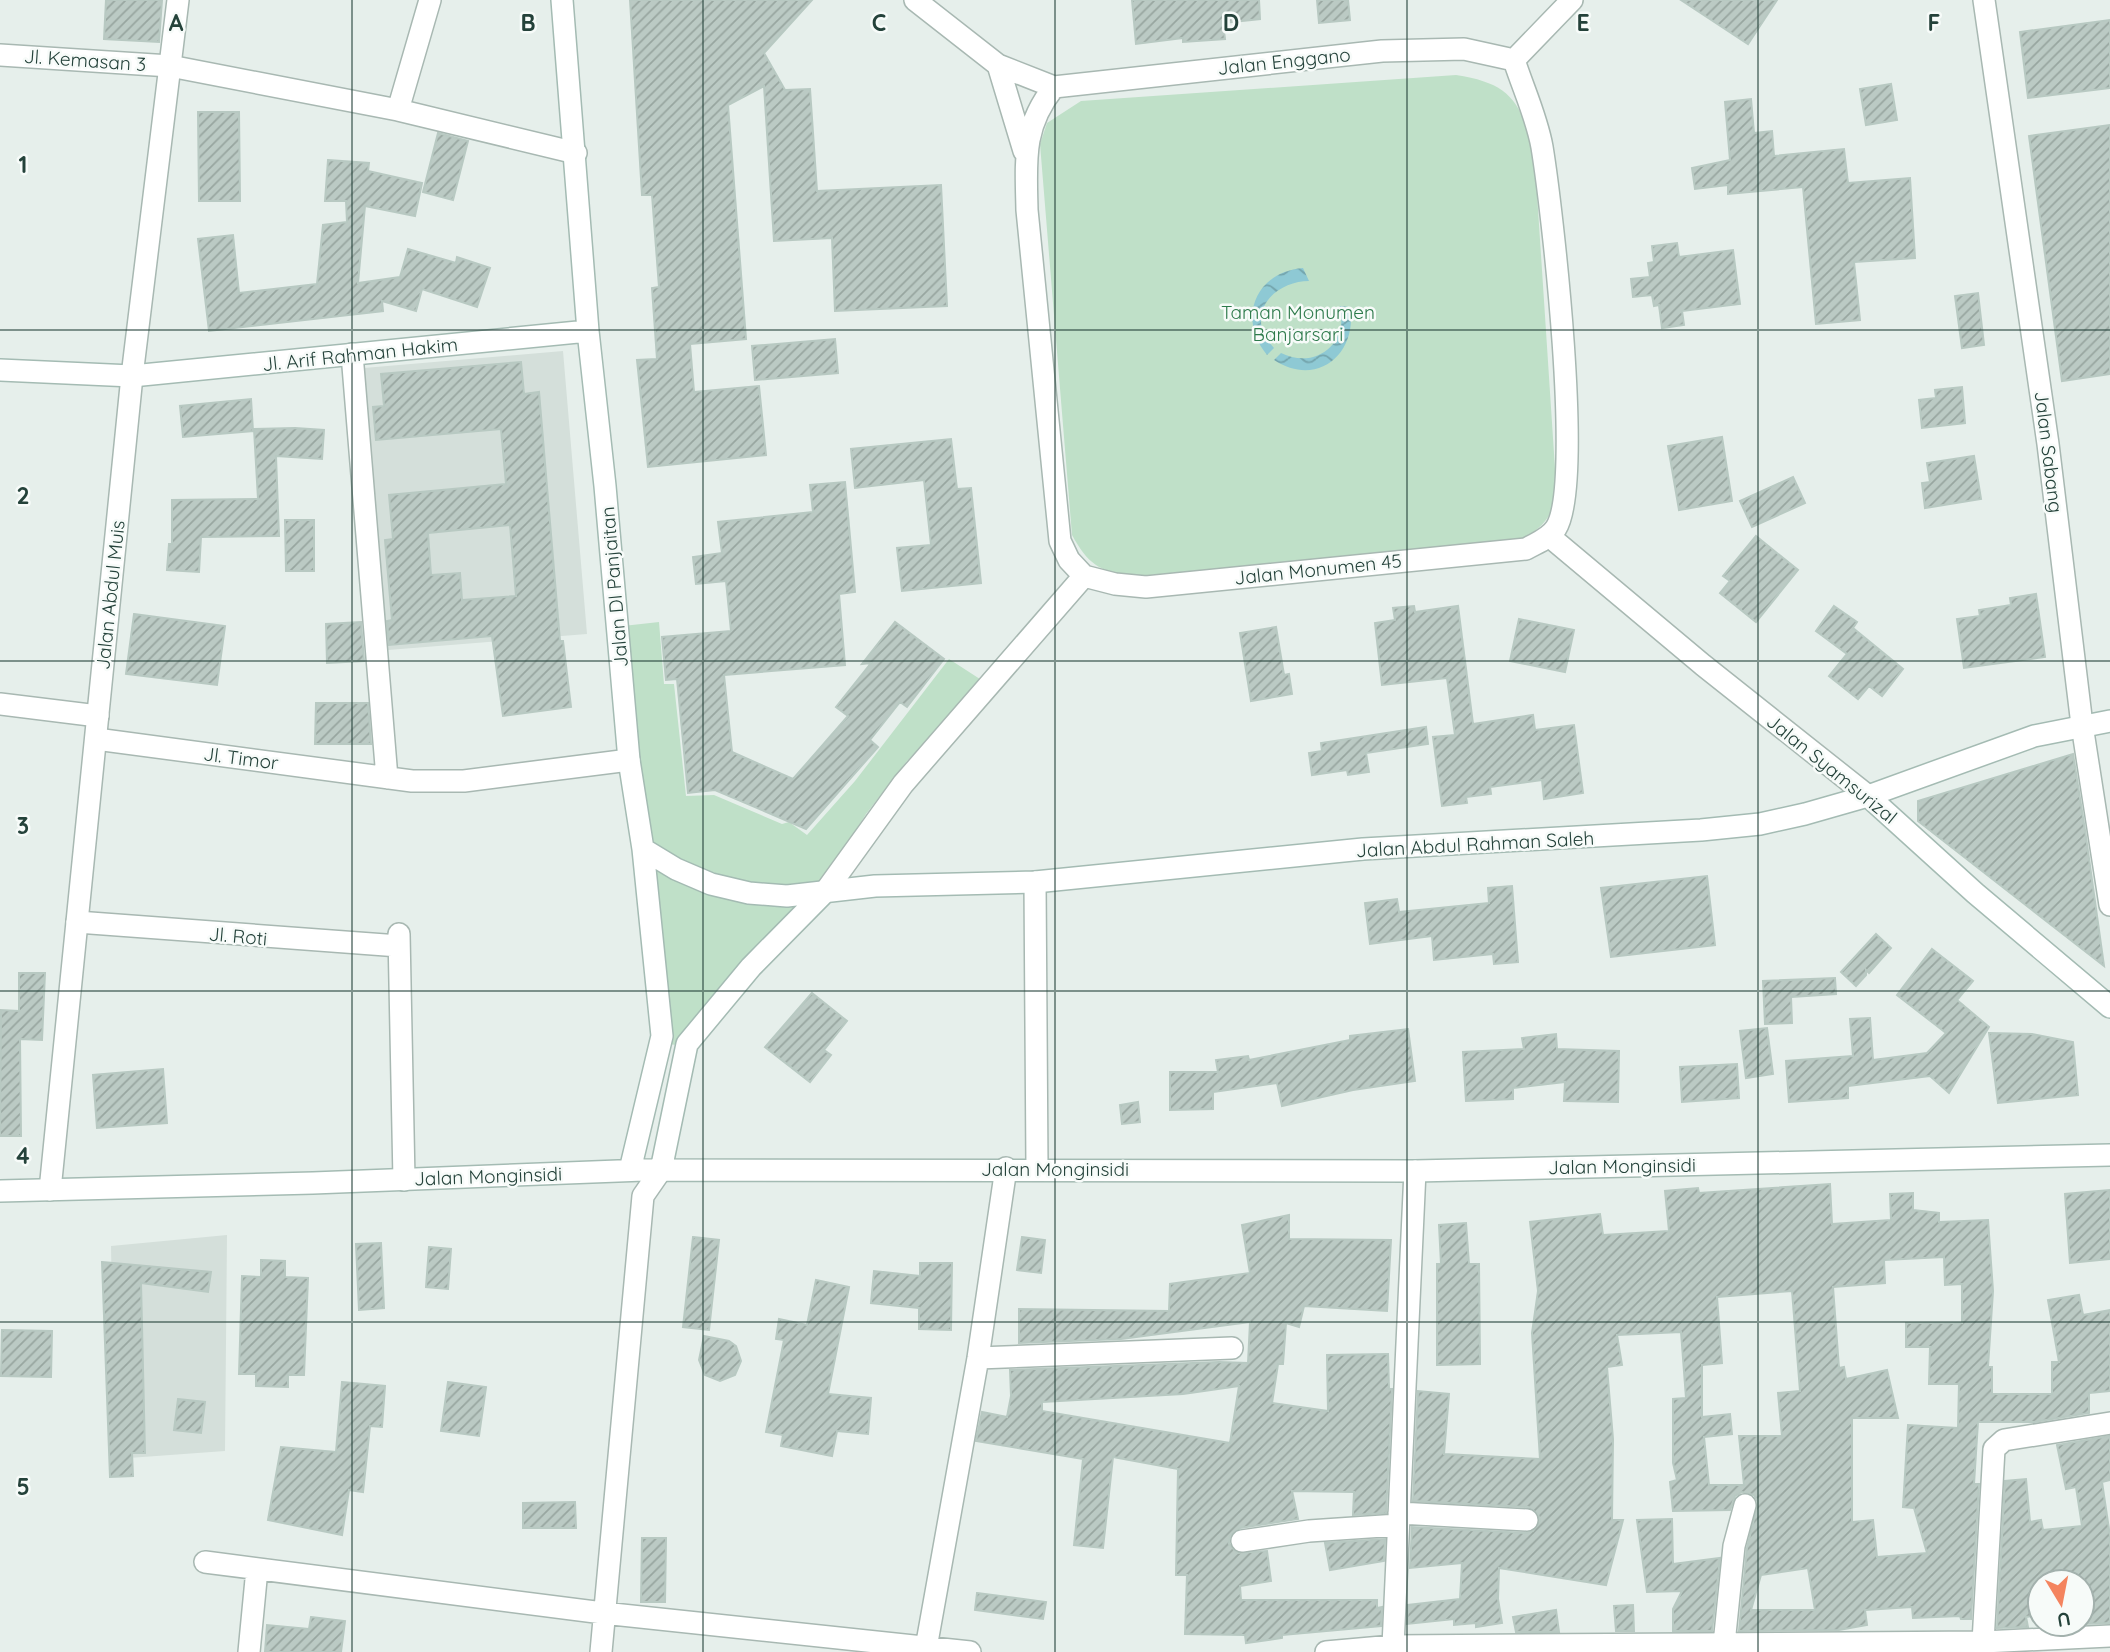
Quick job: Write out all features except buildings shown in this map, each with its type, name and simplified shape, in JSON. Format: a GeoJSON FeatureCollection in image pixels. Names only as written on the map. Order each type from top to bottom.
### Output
{"type":"FeatureCollection","features":[{"type":"Feature","properties":{"kind":"street","name":"Jalan Abdul Muis"},"geometry":{"type":"LineString","coordinates":[[50,1190],[132,376],[178,0]]}},
{"type":"Feature","properties":{"kind":"street"},"geometry":{"type":"LineString","coordinates":[[398,110],[430,0]]}},
{"type":"Feature","properties":{"kind":"street","name":"Jalan DI Panjaitan"},"geometry":{"type":"LineString","coordinates":[[562,0],[588,331],[605,486],[629,760],[643,849],[662,1036],[629,1170]]}},
{"type":"Feature","properties":{"kind":"street"},"geometry":{"type":"LineString","coordinates":[[662,1036],[665,1049],[676,1052],[688,1044],[751,967],[825,892],[903,784],[1084,576],[1069,559],[1060,541],[1027,210],[1026,159],[1032,118],[1054,87],[998,65],[915,0]]}},
{"type":"Feature","properties":{"kind":"street"},"geometry":{"type":"LineString","coordinates":[[1549,536],[1558,526],[1564,501],[1568,445],[1563,350],[1541,144],[1514,60],[1572,0]]}},
{"type":"Feature","properties":{"kind":"street","name":"Jalan Sabang"},"geometry":{"type":"LineString","coordinates":[[1984,0],[2048,444],[2082,725],[2110,905]]}},
{"type":"Feature","properties":{"kind":"street","name":"Jalan Enggano"},"geometry":{"type":"LineString","coordinates":[[1054,87],[1382,51],[1464,49],[1514,60]]}},
{"type":"Feature","properties":{"kind":"street","name":"Jl. Kemasan 3"},"geometry":{"type":"LineString","coordinates":[[0,55],[170,66],[398,110],[576,153]]}},
{"type":"Feature","properties":{"kind":"street"},"geometry":{"type":"LineString","coordinates":[[998,65],[1026,159]]}},
{"type":"Feature","properties":{"kind":"street","name":"Jl. Arif Rahman Hakim"},"geometry":{"type":"LineString","coordinates":[[0,370],[132,376],[588,331]]}},
{"type":"Feature","properties":{"kind":"street"},"geometry":{"type":"LineString","coordinates":[[352,354],[387,778]]}},
{"type":"Feature","properties":{"kind":"street","name":"Jalan Monumen 45"},"geometry":{"type":"LineString","coordinates":[[1084,576],[1115,584],[1146,587],[1526,549],[1549,536]]}},
{"type":"Feature","properties":{"kind":"street","name":"Jalan Syamsurizal"},"geometry":{"type":"LineString","coordinates":[[1549,536],[1703,665],[1868,796],[1975,893],[2110,1007]]}},
{"type":"Feature","properties":{"kind":"street"},"geometry":{"type":"LineString","coordinates":[[0,704],[98,716]]}},
{"type":"Feature","properties":{"kind":"street","name":"Jalan Abdul Rahman Saleh"},"geometry":{"type":"LineString","coordinates":[[643,849],[676,869],[711,884],[748,893],[787,896],[875,886],[1035,883],[1363,849],[1605,838],[1713,829],[1760,824],[1868,796],[2034,736],[2110,721]]}},
{"type":"Feature","properties":{"kind":"street","name":"Jl. Timor"},"geometry":{"type":"LineString","coordinates":[[96,739],[387,778],[464,781],[629,760]]}},
{"type":"Feature","properties":{"kind":"street"},"geometry":{"type":"LineString","coordinates":[[1035,883],[1037,1168]]}},
{"type":"Feature","properties":{"kind":"street","name":"Jl. Roti"},"geometry":{"type":"LineString","coordinates":[[77,922],[399,940],[404,1180]]}},
{"type":"Feature","properties":{"kind":"street"},"geometry":{"type":"LineString","coordinates":[[601,1652],[643,1196],[661,1170],[688,1044]]}},
{"type":"Feature","properties":{"kind":"street","name":"Jalan Monginsidi"},"geometry":{"type":"LineString","coordinates":[[0,1191],[404,1180],[629,1170],[1037,1168],[1415,1171],[2110,1155]]}},
{"type":"Feature","properties":{"kind":"street"},"geometry":{"type":"LineString","coordinates":[[928,1649],[978,1358],[1006,1168]]}},
{"type":"Feature","properties":{"kind":"street"},"geometry":{"type":"LineString","coordinates":[[629,1170],[643,1196]]}},
{"type":"Feature","properties":{"kind":"street"},"geometry":{"type":"LineString","coordinates":[[1392,1646],[1415,1171]]}},
{"type":"Feature","properties":{"kind":"street"},"geometry":{"type":"LineString","coordinates":[[978,1358],[1232,1348]]}},
{"type":"Feature","properties":{"kind":"street"},"geometry":{"type":"LineString","coordinates":[[1983,1642],[1994,1449],[2004,1440],[2110,1423]]}},
{"type":"Feature","properties":{"kind":"street"},"geometry":{"type":"LineString","coordinates":[[1724,1644],[1734,1546],[1745,1506]]}},
{"type":"Feature","properties":{"kind":"street"},"geometry":{"type":"LineString","coordinates":[[1242,1541],[1398,1519],[1527,1520]]}},
{"type":"Feature","properties":{"kind":"street"},"geometry":{"type":"LineString","coordinates":[[205,1562],[603,1613],[970,1652]]}},
{"type":"Feature","properties":{"kind":"street"},"geometry":{"type":"LineString","coordinates":[[249,1652],[257,1569]]}},
{"type":"Feature","properties":{"kind":"street"},"geometry":{"type":"LineString","coordinates":[[1326,1652],[1392,1646],[1724,1644],[1794,1648],[2110,1636]]}},
{"type":"Feature","properties":{"kind":"shaded area"},"geometry":{"type":"Polygon","coordinates":[[[563,351],[587,634],[388,650],[364,368],[563,351]]]}},
{"type":"Feature","properties":{"kind":"shaded area"},"geometry":{"type":"Polygon","coordinates":[[[227,1235],[225,1451],[115,1459],[111,1246],[227,1235]]]}},
{"type":"Feature","properties":{"kind":"green space","name":"Taman Monumen Banjarsari"},"geometry":{"type":"Polygon","coordinates":[[[1456,75],[1488,83],[1509,96],[1523,117],[1534,148],[1557,499],[1547,518],[1534,532],[1520,539],[1130,577],[1110,572],[1095,564],[1083,553],[1072,535],[1040,144],[1047,123],[1081,101],[1456,75]]]}},
{"type":"Feature","properties":{"kind":"green space"},"geometry":{"type":"Polygon","coordinates":[[[659,622],[664,684],[674,684],[686,796],[714,795],[782,824],[789,822],[807,835],[855,781],[949,659],[983,681],[907,761],[866,814],[822,885],[776,885],[731,878],[689,863],[649,842],[623,626],[659,622]]]}},
{"type":"Feature","properties":{"kind":"green space"},"geometry":{"type":"Polygon","coordinates":[[[649,858],[677,876],[817,896],[677,1045],[668,1044],[649,858]]]}},
{"type":"Feature","properties":{"kind":"water"},"geometry":{"type":"Polygon","coordinates":[[[1303,268],[1309,281],[1290,284],[1281,289],[1267,301],[1263,309],[1263,332],[1274,348],[1267,355],[1253,327],[1256,300],[1273,278],[1286,271],[1303,268]]]}},
{"type":"Feature","properties":{"kind":"water"},"geometry":{"type":"Polygon","coordinates":[[[1340,306],[1350,307],[1351,324],[1348,339],[1331,362],[1319,368],[1305,370],[1290,368],[1274,360],[1281,353],[1306,358],[1327,350],[1339,332],[1340,306]]]}}]}
